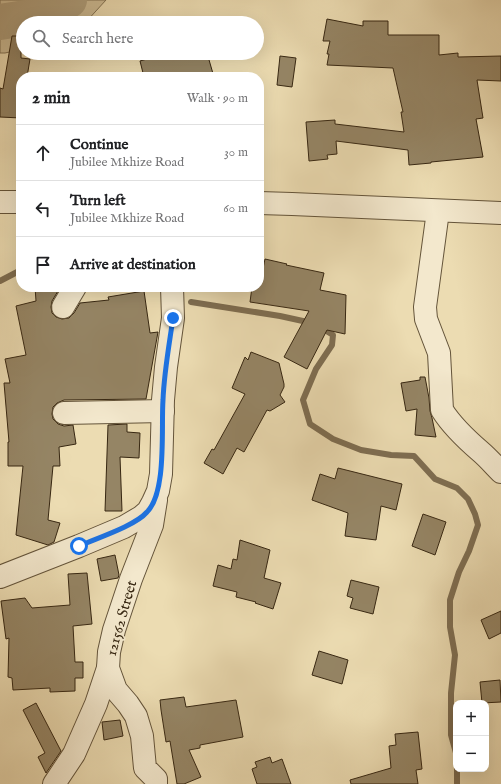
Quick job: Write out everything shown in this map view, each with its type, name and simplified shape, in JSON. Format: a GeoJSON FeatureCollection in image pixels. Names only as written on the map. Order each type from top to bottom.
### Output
{"type":"FeatureCollection","features":[{"type":"Feature","properties":{"kind":"street"},"geometry":{"type":"LineString","coordinates":[[0,202],[16,202]]}},
{"type":"Feature","properties":{"kind":"street"},"geometry":{"type":"LineString","coordinates":[[264,203],[501,213]]}},
{"type":"Feature","properties":{"kind":"street"},"geometry":{"type":"LineString","coordinates":[[438,211],[425,308],[426,319],[439,353],[442,410],[446,417],[473,446],[501,472]]}},
{"type":"Feature","properties":{"kind":"street"},"geometry":{"type":"LineString","coordinates":[[63,307],[72,292]]}},
{"type":"Feature","properties":{"kind":"street"},"geometry":{"type":"LineString","coordinates":[[0,577],[124,527],[148,512],[158,491],[161,474],[166,367],[173,318],[172,292]]}},
{"type":"Feature","properties":{"kind":"street"},"geometry":{"type":"LineString","coordinates":[[64,413],[163,410]]}},
{"type":"Feature","properties":{"kind":"street","name":"121562 Street"},"geometry":{"type":"LineString","coordinates":[[156,784],[156,779],[145,768],[142,736],[136,716],[116,690],[108,668],[109,652],[114,630],[131,579],[152,525],[158,491]]}},
{"type":"Feature","properties":{"kind":"street"},"geometry":{"type":"LineString","coordinates":[[54,784],[74,754],[96,704],[108,668]]}},
{"type":"Feature","properties":{"kind":"shaded area"},"geometry":{"type":"Polygon","coordinates":[[[0,0],[106,0],[91,16],[16,16],[16,51],[0,53],[0,0]]]}},
{"type":"Feature","properties":{"kind":"building"},"geometry":{"type":"Polygon","coordinates":[[[327,19],[363,26],[363,21],[388,21],[388,35],[439,35],[439,55],[458,53],[458,57],[501,56],[501,81],[477,80],[483,118],[476,119],[483,157],[409,165],[408,150],[336,141],[337,154],[327,155],[328,159],[309,161],[306,122],[335,120],[335,124],[404,132],[401,112],[403,112],[393,68],[327,65],[329,54],[327,54],[330,41],[323,41],[327,19]]]}},
{"type":"Feature","properties":{"kind":"building"},"geometry":{"type":"Polygon","coordinates":[[[12,36],[16,36],[16,60],[30,60],[28,72],[16,72],[16,118],[0,117],[0,88],[3,89],[12,36]]]}},
{"type":"Feature","properties":{"kind":"building"},"geometry":{"type":"Polygon","coordinates":[[[280,56],[296,58],[292,87],[277,85],[280,56]]]}},
{"type":"Feature","properties":{"kind":"building"},"geometry":{"type":"Polygon","coordinates":[[[209,60],[213,72],[143,72],[140,61],[209,60]]]}},
{"type":"Feature","properties":{"kind":"building"},"geometry":{"type":"Polygon","coordinates":[[[265,259],[324,273],[320,290],[346,295],[345,334],[327,330],[307,369],[284,357],[309,311],[250,302],[251,292],[264,292],[265,259]]]}},
{"type":"Feature","properties":{"kind":"building"},"geometry":{"type":"Polygon","coordinates":[[[35,292],[57,292],[52,301],[52,313],[56,317],[62,319],[69,318],[80,303],[109,300],[108,297],[144,292],[150,333],[158,332],[146,399],[64,400],[57,403],[53,407],[53,419],[58,424],[64,426],[73,425],[76,444],[59,447],[60,466],[53,466],[48,520],[60,523],[54,542],[48,545],[16,535],[23,466],[8,466],[9,442],[4,383],[10,383],[5,359],[26,355],[16,306],[36,301],[35,292]]]}},
{"type":"Feature","properties":{"kind":"building"},"geometry":{"type":"Polygon","coordinates":[[[251,352],[279,363],[284,384],[280,395],[285,402],[270,411],[267,410],[244,452],[237,448],[223,474],[204,463],[212,449],[214,450],[245,394],[232,388],[245,357],[248,360],[251,352]]]}},
{"type":"Feature","properties":{"kind":"building"},"geometry":{"type":"Polygon","coordinates":[[[420,377],[425,377],[430,411],[436,437],[415,435],[417,409],[406,411],[401,383],[420,380],[420,377]]]}},
{"type":"Feature","properties":{"kind":"building"},"geometry":{"type":"Polygon","coordinates":[[[127,424],[127,432],[140,433],[139,458],[120,457],[122,511],[105,511],[108,425],[127,424]]]}},
{"type":"Feature","properties":{"kind":"building"},"geometry":{"type":"Polygon","coordinates":[[[338,468],[402,484],[396,510],[381,506],[376,540],[345,536],[348,513],[312,500],[320,474],[335,479],[338,468]]]}},
{"type":"Feature","properties":{"kind":"building"},"geometry":{"type":"Polygon","coordinates":[[[423,514],[446,522],[435,555],[412,546],[423,514]]]}},
{"type":"Feature","properties":{"kind":"building"},"geometry":{"type":"Polygon","coordinates":[[[240,540],[270,550],[264,578],[281,583],[273,609],[255,603],[256,602],[236,597],[237,592],[213,586],[218,565],[231,569],[233,559],[237,560],[240,540]]]}},
{"type":"Feature","properties":{"kind":"building"},"geometry":{"type":"Polygon","coordinates":[[[115,555],[119,575],[118,578],[101,581],[97,559],[115,555]]]}},
{"type":"Feature","properties":{"kind":"building"},"geometry":{"type":"Polygon","coordinates":[[[87,573],[92,624],[73,626],[75,662],[83,662],[83,678],[75,678],[75,691],[50,692],[50,688],[13,690],[12,678],[8,677],[9,638],[6,639],[1,601],[25,598],[32,608],[70,605],[68,574],[87,573]]]}},
{"type":"Feature","properties":{"kind":"building"},"geometry":{"type":"Polygon","coordinates":[[[351,580],[379,587],[373,614],[350,608],[353,598],[347,596],[351,580]]]}},
{"type":"Feature","properties":{"kind":"building"},"geometry":{"type":"Polygon","coordinates":[[[501,611],[501,633],[489,639],[481,620],[501,611]]]}},
{"type":"Feature","properties":{"kind":"building"},"geometry":{"type":"Polygon","coordinates":[[[319,651],[348,660],[342,684],[312,675],[319,651]]]}},
{"type":"Feature","properties":{"kind":"building"},"geometry":{"type":"Polygon","coordinates":[[[500,680],[501,702],[489,703],[489,700],[482,700],[480,682],[500,680]]]}},
{"type":"Feature","properties":{"kind":"building"},"geometry":{"type":"Polygon","coordinates":[[[184,697],[186,707],[236,700],[243,737],[200,745],[200,748],[189,750],[201,777],[184,784],[177,784],[170,741],[166,742],[160,700],[184,697]]]}},
{"type":"Feature","properties":{"kind":"building"},"geometry":{"type":"Polygon","coordinates":[[[36,703],[61,751],[46,773],[38,757],[45,753],[23,710],[36,703]]]}},
{"type":"Feature","properties":{"kind":"building"},"geometry":{"type":"Polygon","coordinates":[[[120,720],[123,736],[104,740],[102,722],[120,720]]]}},
{"type":"Feature","properties":{"kind":"building"},"geometry":{"type":"Polygon","coordinates":[[[418,732],[422,769],[416,770],[418,784],[351,784],[350,780],[391,768],[389,746],[396,745],[395,734],[418,732]]]}},
{"type":"Feature","properties":{"kind":"building"},"geometry":{"type":"Polygon","coordinates":[[[270,757],[272,763],[282,759],[291,784],[257,784],[252,769],[257,767],[255,762],[270,757]]]}},
{"type":"Feature","properties":{"kind":"waterway"},"geometry":{"type":"LineString","coordinates":[[39,16],[69,0]]}},
{"type":"Feature","properties":{"kind":"waterway"},"geometry":{"type":"LineString","coordinates":[[0,22],[16,20]]}},
{"type":"Feature","properties":{"kind":"waterway"},"geometry":{"type":"LineString","coordinates":[[0,281],[16,273]]}},
{"type":"Feature","properties":{"kind":"waterway"},"geometry":{"type":"LineString","coordinates":[[191,302],[280,316],[312,323]]}},
{"type":"Feature","properties":{"kind":"waterway"},"geometry":{"type":"LineString","coordinates":[[320,327],[333,335],[332,345],[316,369],[303,400],[310,424],[333,439],[361,450],[391,455],[414,456],[435,479],[457,488],[468,499],[475,514],[478,525],[469,551],[459,572],[450,600],[450,627],[455,655],[451,693],[451,735],[453,742]]}},
{"type":"Feature","properties":{"kind":"waterway"},"geometry":{"type":"LineString","coordinates":[[457,772],[457,784]]}},
{"type":"Feature","properties":{"kind":"route"},"geometry":{"type":"LineString","coordinates":[[79,546],[124,527],[148,512],[154,502],[158,491],[161,474],[163,400],[173,318]]}}]}
